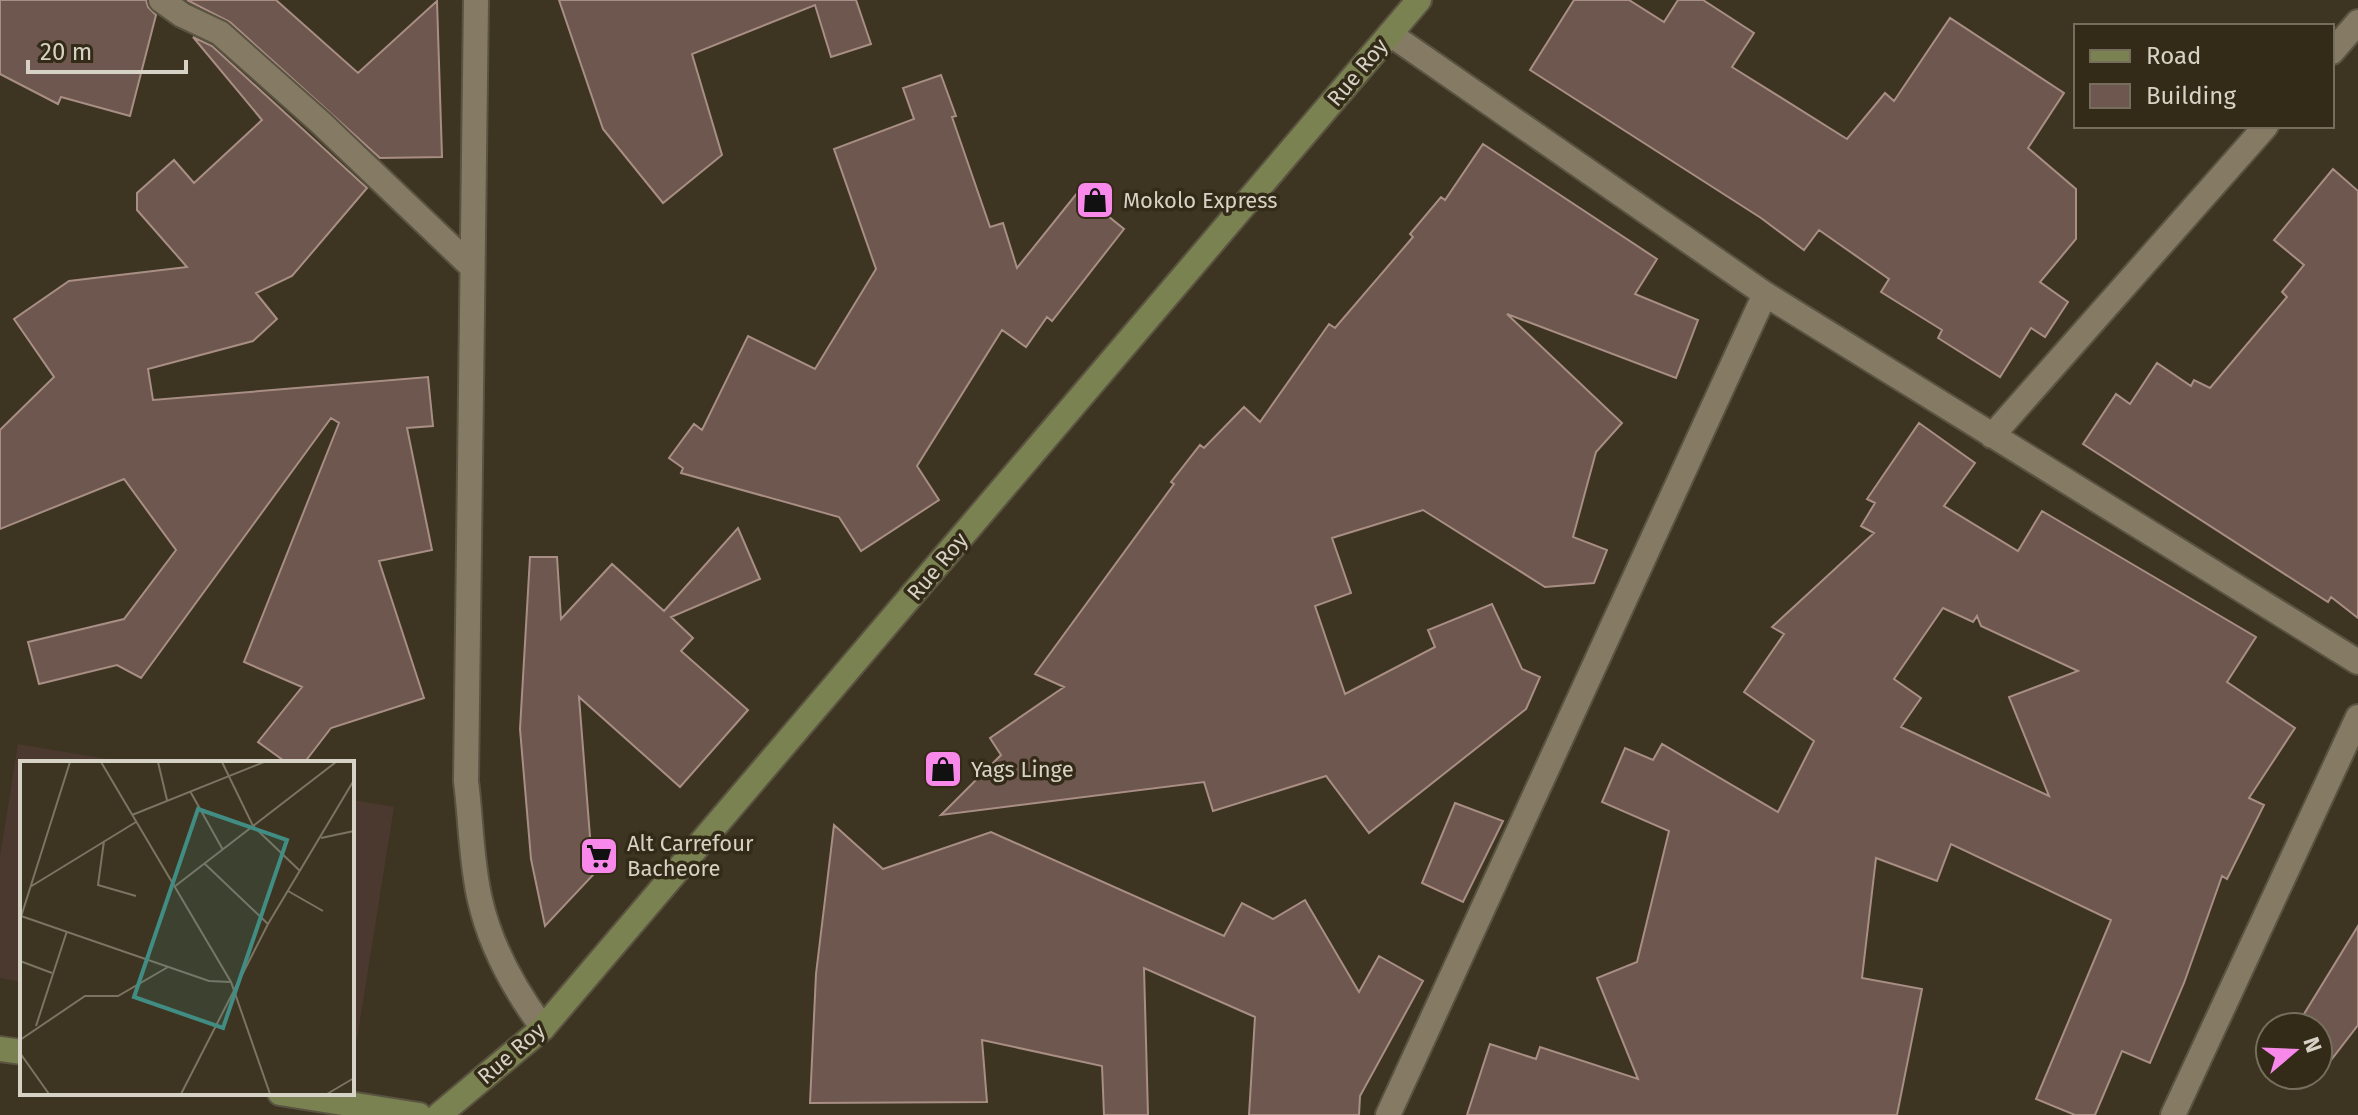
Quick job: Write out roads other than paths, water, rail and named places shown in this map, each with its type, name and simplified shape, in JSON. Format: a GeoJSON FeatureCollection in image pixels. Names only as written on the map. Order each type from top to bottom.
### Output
{"type":"FeatureCollection","features":[{"type":"Feature","properties":{"kind":"main road","name":"Rue Roy"},"geometry":{"type":"LineString","coordinates":[[439,1115],[543,1028],[1419,0]]}},
{"type":"Feature","properties":{"kind":"main road"},"geometry":{"type":"LineString","coordinates":[[0,1049],[20,1052]]}},
{"type":"Feature","properties":{"kind":"main road"},"geometry":{"type":"LineString","coordinates":[[293,1095],[419,1115]]}},
{"type":"Feature","properties":{"kind":"street"},"geometry":{"type":"LineString","coordinates":[[161,0],[182,15],[220,33],[320,122],[472,267]]}},
{"type":"Feature","properties":{"kind":"street"},"geometry":{"type":"LineString","coordinates":[[476,0],[466,781],[480,899],[499,957],[517,994],[543,1028]]}},
{"type":"Feature","properties":{"kind":"street"},"geometry":{"type":"LineString","coordinates":[[2334,50],[2358,22]]}},
{"type":"Feature","properties":{"kind":"street"},"geometry":{"type":"LineString","coordinates":[[1390,34],[1765,294],[2358,662]]}},
{"type":"Feature","properties":{"kind":"street"},"geometry":{"type":"LineString","coordinates":[[1992,436],[2264,128]]}},
{"type":"Feature","properties":{"kind":"street"},"geometry":{"type":"LineString","coordinates":[[1388,1115],[1765,294]]}},
{"type":"Feature","properties":{"kind":"street"},"geometry":{"type":"LineString","coordinates":[[2173,1115],[2358,717]]}},
{"type":"Feature","properties":{"kind":"place","name":"Mokolo Express"},"geometry":{"type":"Point","coordinates":[1095,200]}},
{"type":"Feature","properties":{"kind":"place","name":"Yags Linge"},"geometry":{"type":"Point","coordinates":[943,769]}},
{"type":"Feature","properties":{"kind":"place","name":"Alt Carrefour Bacheore"},"geometry":{"type":"Point","coordinates":[599,856]}}]}
